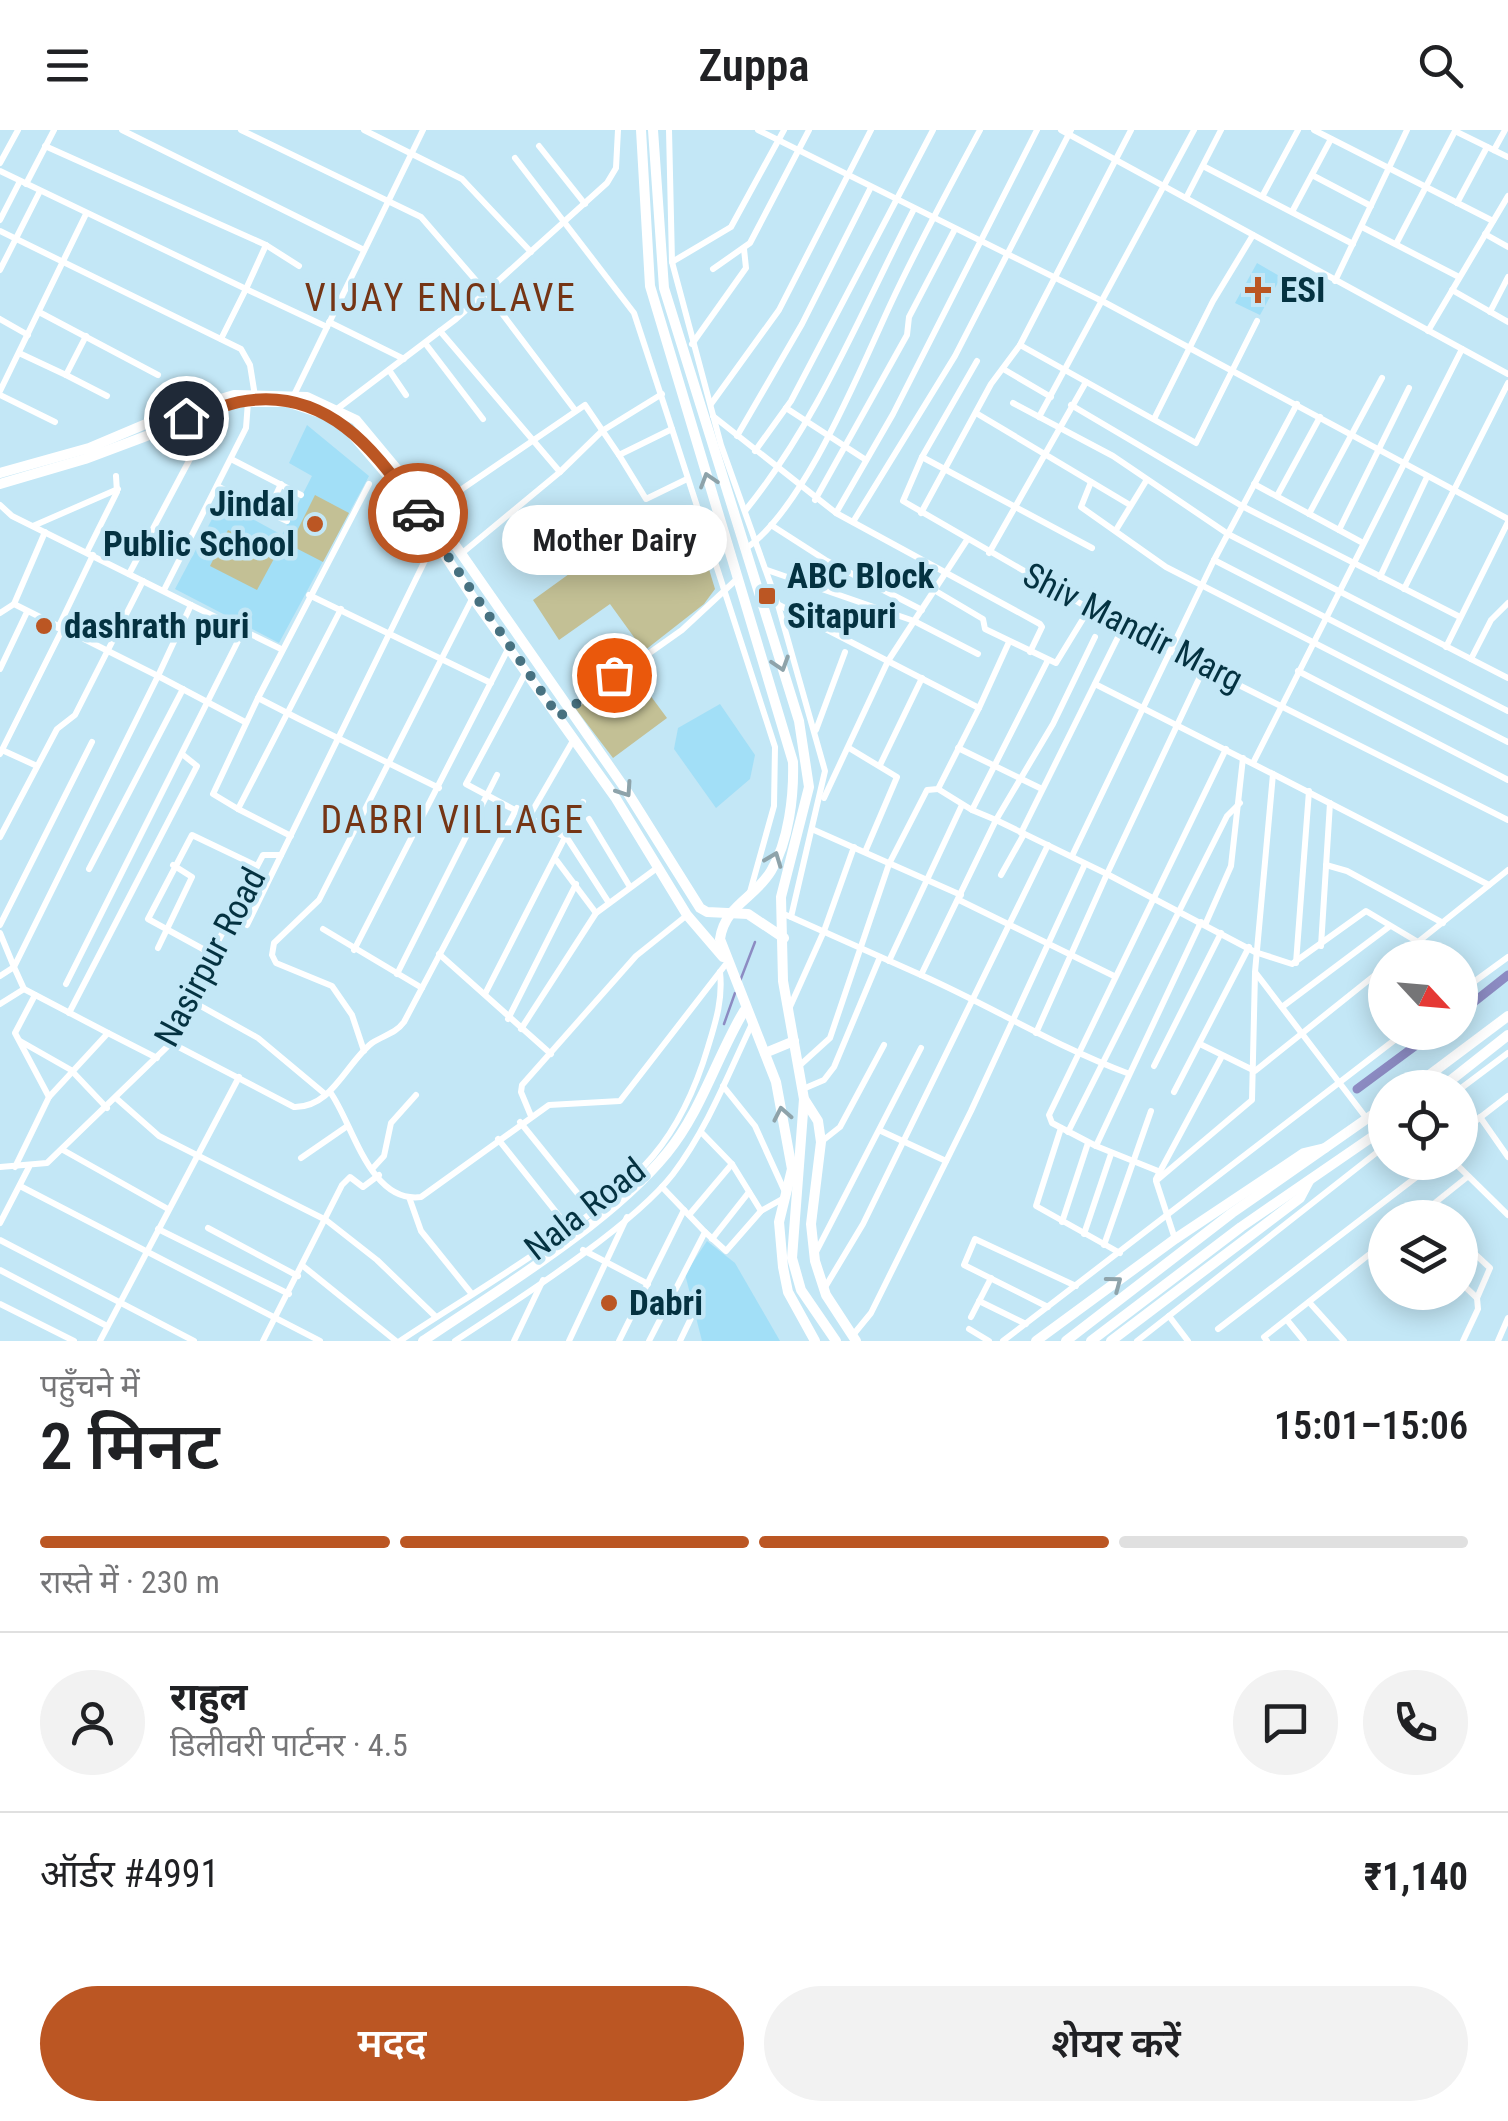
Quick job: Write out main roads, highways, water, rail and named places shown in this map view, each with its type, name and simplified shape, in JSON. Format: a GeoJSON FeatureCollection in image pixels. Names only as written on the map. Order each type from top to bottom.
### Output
{"type":"FeatureCollection","features":[{"type":"Feature","properties":{"kind":"main road"},"geometry":{"type":"LineString","coordinates":[[640,130],[650,286],[793,762],[794,794],[771,871],[731,910],[720,940],[724,966]]}},
{"type":"Feature","properties":{"kind":"main road"},"geometry":{"type":"LineString","coordinates":[[653,130],[664,288],[799,720],[806,759],[804,815],[785,876],[783,981],[803,1095],[792,1258],[800,1290],[836,1341]]}},
{"type":"Feature","properties":{"kind":"main road"},"geometry":{"type":"LineString","coordinates":[[0,473],[89,448],[167,416],[234,396],[251,402],[304,405],[339,419],[426,504],[564,713],[700,908],[708,912],[731,910],[769,924],[784,938]]}},
{"type":"Feature","properties":{"kind":"main road"},"geometry":{"type":"LineString","coordinates":[[0,484],[251,402],[294,396],[338,409],[362,424],[473,598],[526,672],[564,713],[574,738],[724,966],[776,1082],[792,1169],[779,1222],[782,1267],[788,1292],[815,1341]]}},
{"type":"Feature","properties":{"kind":"main road"},"geometry":{"type":"LineString","coordinates":[[422,1341],[668,1153],[744,1008]]}},
{"type":"Feature","properties":{"kind":"main road"},"geometry":{"type":"LineString","coordinates":[[1436,1070],[1508,1016]]}},
{"type":"Feature","properties":{"kind":"main road"},"geometry":{"type":"LineString","coordinates":[[1464,1070],[1508,1035]]}},
{"type":"Feature","properties":{"kind":"main road"},"geometry":{"type":"LineString","coordinates":[[764,1054],[794,1040]]}},
{"type":"Feature","properties":{"kind":"main road"},"geometry":{"type":"LineString","coordinates":[[803,1095],[818,1121],[821,1142],[812,1224],[814,1256],[824,1289],[854,1338]]}},
{"type":"Feature","properties":{"kind":"main road"},"geometry":{"type":"LineString","coordinates":[[1066,1341],[1232,1212],[1368,1118]]}},
{"type":"Feature","properties":{"kind":"main road"},"geometry":{"type":"LineString","coordinates":[[1091,1341],[1241,1227],[1368,1139]]}},
{"type":"Feature","properties":{"kind":"main road"},"geometry":{"type":"LineString","coordinates":[[1036,1341],[1175,1239],[1304,1153],[1328,1147]]}},
{"type":"Feature","properties":{"kind":"main road"},"geometry":{"type":"LineString","coordinates":[[1111,1341],[1300,1198],[1312,1176]]}},
{"type":"Feature","properties":{"kind":"waterway"},"geometry":{"type":"LineString","coordinates":[[740,981],[755,942]]}},
{"type":"Feature","properties":{"kind":"waterway"},"geometry":{"type":"LineString","coordinates":[[1478,999],[1508,975]]}},
{"type":"Feature","properties":{"kind":"waterway"},"geometry":{"type":"LineString","coordinates":[[724,1024],[735,993]]}},
{"type":"Feature","properties":{"kind":"waterway"},"geometry":{"type":"LineString","coordinates":[[1357,1089],[1410,1050]]}},
{"type":"Feature","properties":{"kind":"place","name":"ESI"},"geometry":{"type":"Point","coordinates":[1258,290]}},
{"type":"Feature","properties":{"kind":"place","name":"Jindal Public School"},"geometry":{"type":"Point","coordinates":[315,524]}},
{"type":"Feature","properties":{"kind":"place","name":"ABC Block Sitapuri"},"geometry":{"type":"Point","coordinates":[767,596]}},
{"type":"Feature","properties":{"kind":"place","name":"dashrath puri"},"geometry":{"type":"Point","coordinates":[44,626]}},
{"type":"Feature","properties":{"kind":"place","name":"Mother Dairy"},"geometry":{"type":"Point","coordinates":[614,675]}},
{"type":"Feature","properties":{"kind":"place","name":"Dabri"},"geometry":{"type":"Point","coordinates":[609,1303]}},
{"type":"Feature","properties":{"kind":"district","name":"VIJAY ENCLAVE"},"geometry":{"type":"Point","coordinates":[441,298]}},
{"type":"Feature","properties":{"kind":"district","name":"DABRI VILLAGE"},"geometry":{"type":"Point","coordinates":[453,820]}}]}
